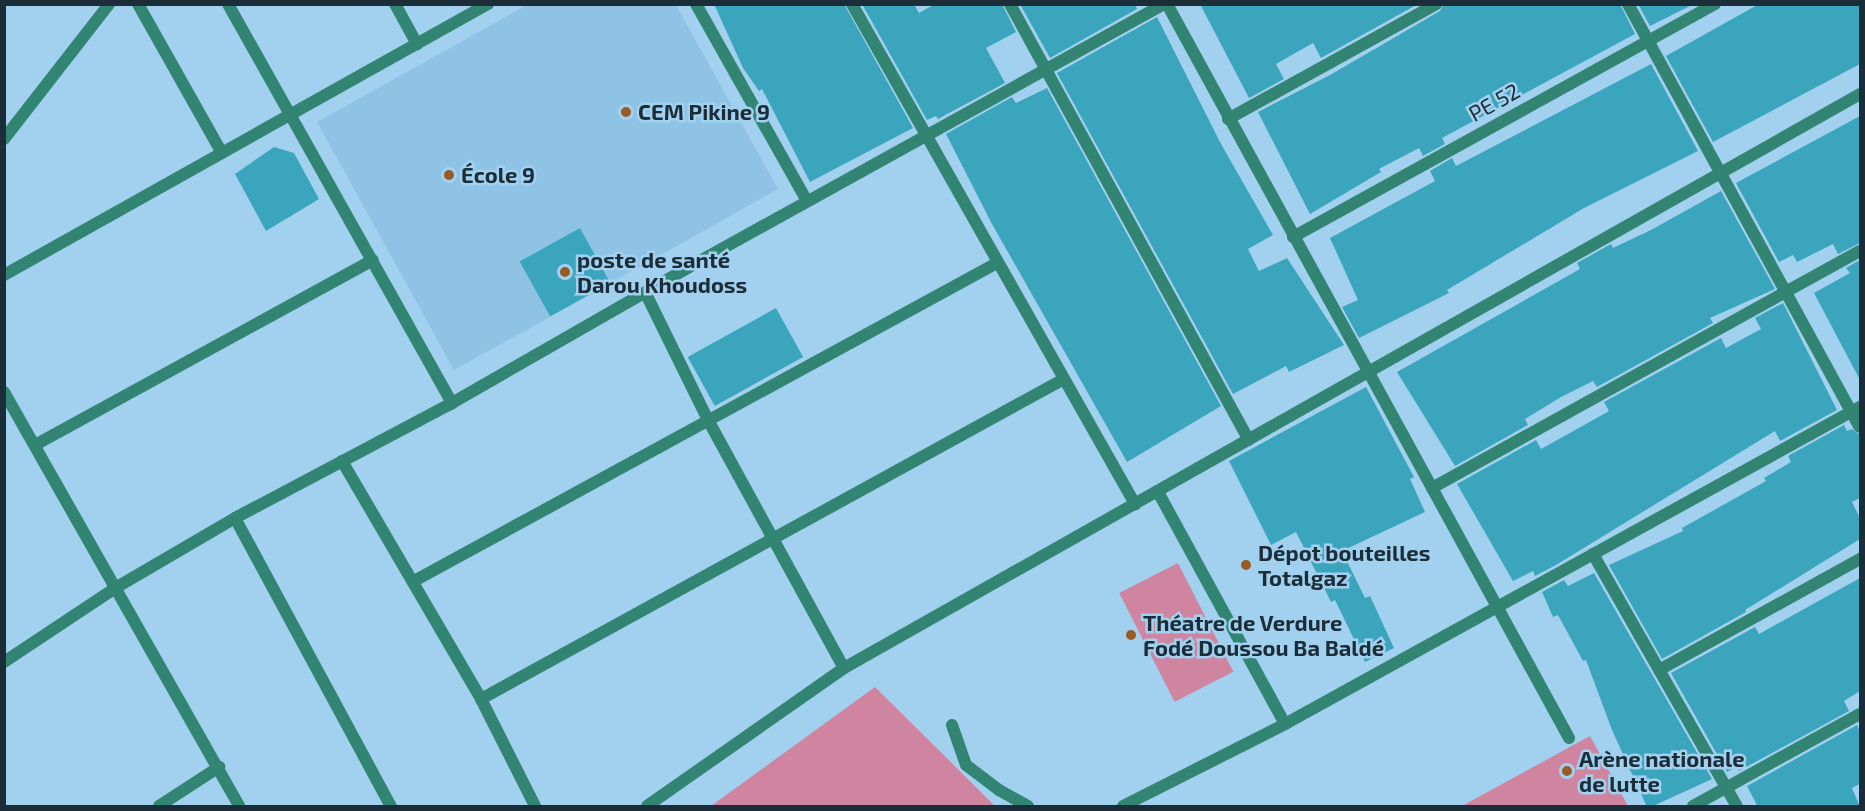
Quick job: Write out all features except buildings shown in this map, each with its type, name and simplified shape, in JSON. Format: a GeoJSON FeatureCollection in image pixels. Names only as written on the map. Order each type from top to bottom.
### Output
{"type":"FeatureCollection","features":[{"type":"Feature","properties":{"kind":"street"},"geometry":{"type":"LineString","coordinates":[[4,139],[109,4]]}},
{"type":"Feature","properties":{"kind":"street"},"geometry":{"type":"LineString","coordinates":[[138,4],[222,153]]}},
{"type":"Feature","properties":{"kind":"street"},"geometry":{"type":"LineString","coordinates":[[228,4],[453,403]]}},
{"type":"Feature","properties":{"kind":"street"},"geometry":{"type":"LineString","coordinates":[[395,4],[417,44]]}},
{"type":"Feature","properties":{"kind":"street"},"geometry":{"type":"LineString","coordinates":[[4,275],[488,4]]}},
{"type":"Feature","properties":{"kind":"street"},"geometry":{"type":"LineString","coordinates":[[696,4],[807,201]]}},
{"type":"Feature","properties":{"kind":"street"},"geometry":{"type":"LineString","coordinates":[[852,4],[995,264],[1135,504]]}},
{"type":"Feature","properties":{"kind":"street"},"geometry":{"type":"LineString","coordinates":[[1010,4],[1249,440]]}},
{"type":"Feature","properties":{"kind":"street"},"geometry":{"type":"LineString","coordinates":[[4,663],[117,587],[235,518],[453,403],[807,201],[1166,4],[1569,738]]}},
{"type":"Feature","properties":{"kind":"street"},"geometry":{"type":"LineString","coordinates":[[1228,119],[1436,4]]}},
{"type":"Feature","properties":{"kind":"street"},"geometry":{"type":"LineString","coordinates":[[1628,4],[1786,292],[1856,409],[1860,427]]}},
{"type":"Feature","properties":{"kind":"street","name":"PE 52"},"geometry":{"type":"LineString","coordinates":[[1293,237],[1715,4]]}},
{"type":"Feature","properties":{"kind":"street"},"geometry":{"type":"LineString","coordinates":[[647,807],[844,668],[1860,94]]}},
{"type":"Feature","properties":{"kind":"street"},"geometry":{"type":"LineString","coordinates":[[1432,488],[1860,251]]}},
{"type":"Feature","properties":{"kind":"street"},"geometry":{"type":"LineString","coordinates":[[35,445],[373,260]]}},
{"type":"Feature","properties":{"kind":"street"},"geometry":{"type":"LineString","coordinates":[[414,581],[995,264]]}},
{"type":"Feature","properties":{"kind":"street"},"geometry":{"type":"LineString","coordinates":[[646,294],[708,420],[776,539],[844,668]]}},
{"type":"Feature","properties":{"kind":"street"},"geometry":{"type":"LineString","coordinates":[[481,699],[1062,380]]}},
{"type":"Feature","properties":{"kind":"street"},"geometry":{"type":"LineString","coordinates":[[4,392],[219,767],[239,807]]}},
{"type":"Feature","properties":{"kind":"street"},"geometry":{"type":"LineString","coordinates":[[1123,807],[1285,724],[1856,409]]}},
{"type":"Feature","properties":{"kind":"street"},"geometry":{"type":"LineString","coordinates":[[342,461],[481,699],[535,807]]}},
{"type":"Feature","properties":{"kind":"street"},"geometry":{"type":"LineString","coordinates":[[1158,492],[1285,724]]}},
{"type":"Feature","properties":{"kind":"street"},"geometry":{"type":"LineString","coordinates":[[235,518],[391,807]]}},
{"type":"Feature","properties":{"kind":"street"},"geometry":{"type":"LineString","coordinates":[[1593,554],[1737,807]]}},
{"type":"Feature","properties":{"kind":"street"},"geometry":{"type":"LineString","coordinates":[[1659,670],[1860,559]]}},
{"type":"Feature","properties":{"kind":"street"},"geometry":{"type":"LineString","coordinates":[[1693,807],[1860,714]]}},
{"type":"Feature","properties":{"kind":"street"},"geometry":{"type":"LineString","coordinates":[[952,725],[966,765],[999,790],[1028,807]]}},
{"type":"Feature","properties":{"kind":"street"},"geometry":{"type":"LineString","coordinates":[[159,807],[219,767]]}},
{"type":"Feature","properties":{"kind":"shaded area"},"geometry":{"type":"Polygon","coordinates":[[[527,5],[676,5],[778,189],[611,283],[580,228],[521,261],[550,317],[454,370],[317,122],[527,5]]]}},
{"type":"Feature","properties":{"kind":"shaded area"},"geometry":{"type":"Polygon","coordinates":[[[1178,563],[1233,672],[1175,702],[1119,593],[1178,563]]]}},
{"type":"Feature","properties":{"kind":"shaded area"},"geometry":{"type":"Polygon","coordinates":[[[875,687],[995,806],[711,806],[875,687]]]}},
{"type":"Feature","properties":{"kind":"shaded area","name":"Arène nationale de lutte"},"geometry":{"type":"Polygon","coordinates":[[[1590,736],[1628,806],[1462,806],[1590,736]]]}},
{"type":"Feature","properties":{"kind":"place","name":"CEM Pikine 9"},"geometry":{"type":"Point","coordinates":[626,112]}},
{"type":"Feature","properties":{"kind":"place","name":"École 9"},"geometry":{"type":"Point","coordinates":[449,175]}},
{"type":"Feature","properties":{"kind":"place","name":"poste de santé Darou Khoudoss"},"geometry":{"type":"Point","coordinates":[565,272]}},
{"type":"Feature","properties":{"kind":"place","name":"Dépot bouteilles Totalgaz"},"geometry":{"type":"Point","coordinates":[1246,565]}},
{"type":"Feature","properties":{"kind":"place","name":"Théatre de Verdure Fodé Doussou Ba Baldé"},"geometry":{"type":"Point","coordinates":[1131,635]}},
{"type":"Feature","properties":{"kind":"place","name":"Arène nationale de lutte"},"geometry":{"type":"Point","coordinates":[1567,771]}}]}
